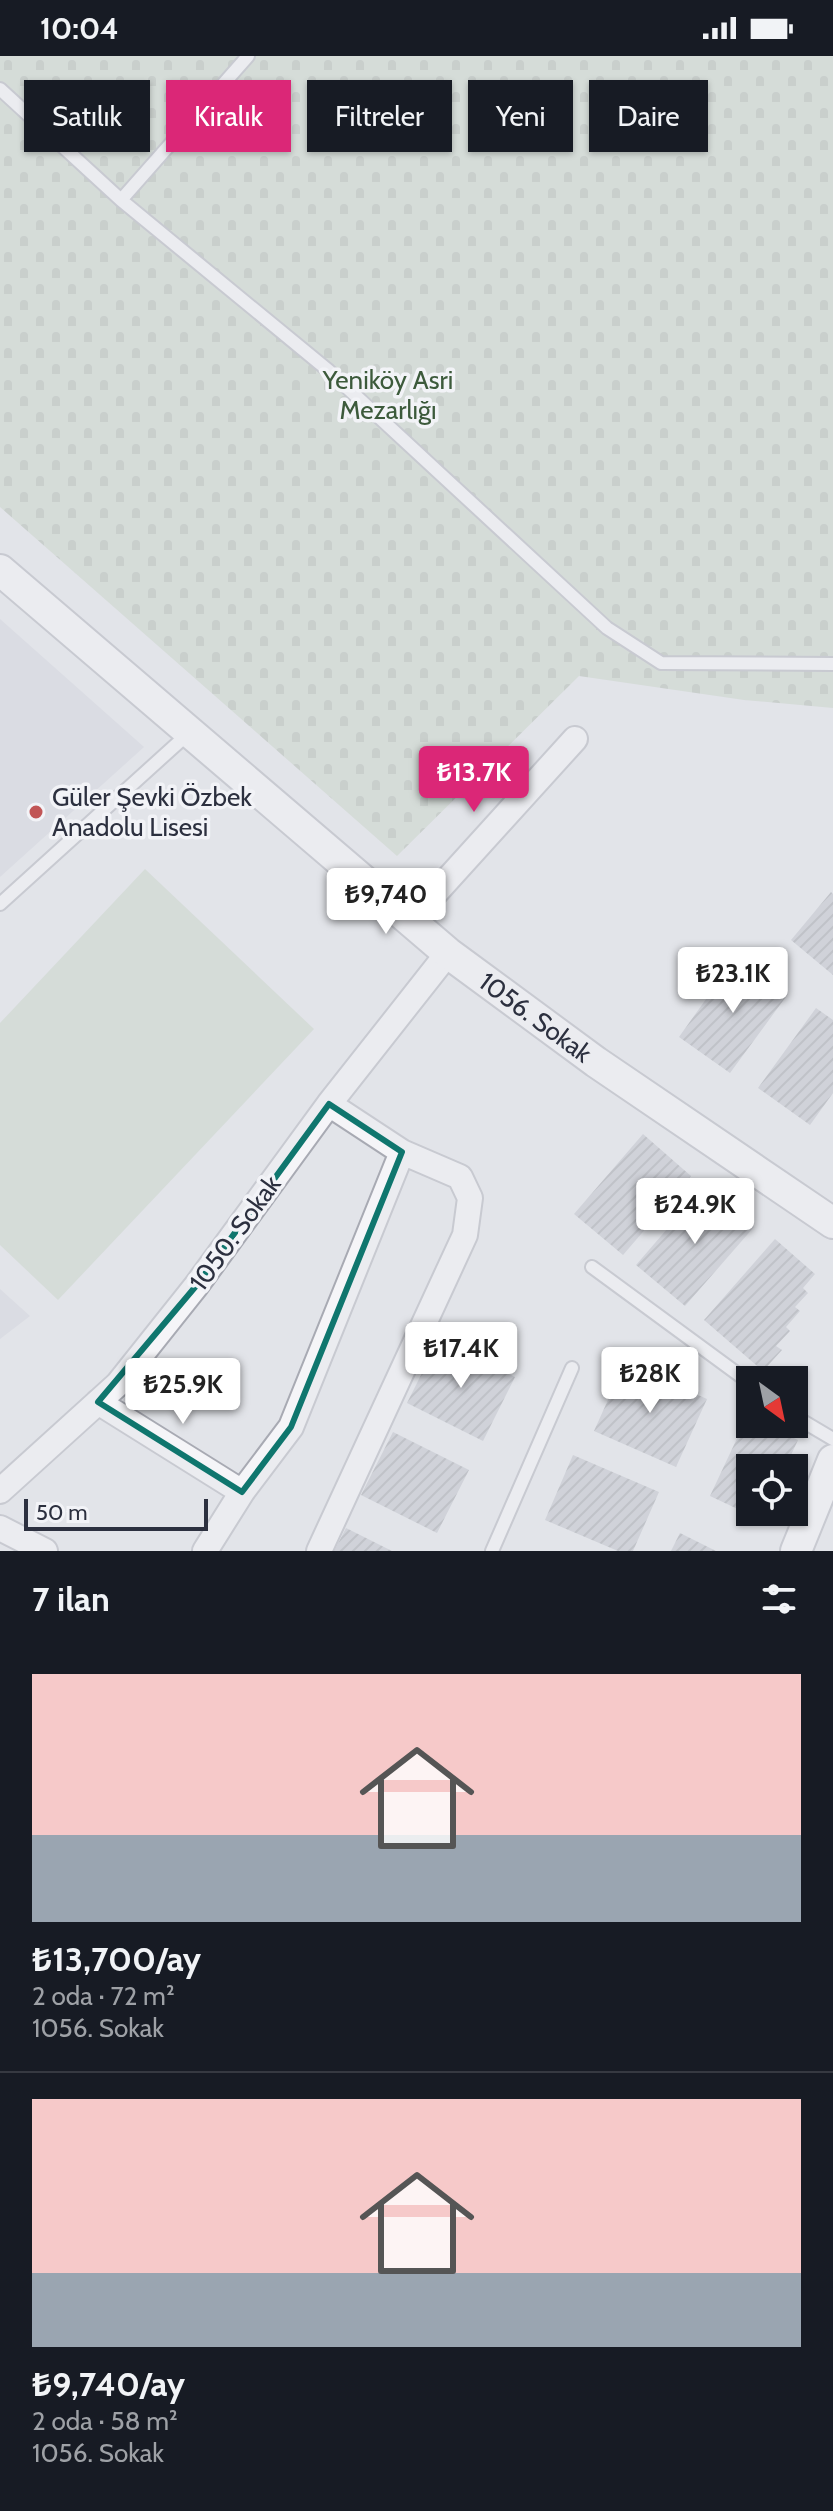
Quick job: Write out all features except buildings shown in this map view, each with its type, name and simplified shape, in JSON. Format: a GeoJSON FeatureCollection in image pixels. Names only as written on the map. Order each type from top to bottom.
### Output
{"type":"FeatureCollection","features":[{"type":"Feature","properties":{"kind":"street","name":"1056. Sokak"},"geometry":{"type":"LineString","coordinates":[[0,570],[448,953],[596,1062],[833,1223]]}},
{"type":"Feature","properties":{"kind":"street"},"geometry":{"type":"LineString","coordinates":[[410,921],[575,739]]}},
{"type":"Feature","properties":{"kind":"street","name":"1050. Sokak"},"geometry":{"type":"LineString","coordinates":[[0,1491],[118,1384],[196,1286],[329,1104],[448,953]]}},
{"type":"Feature","properties":{"kind":"street"},"geometry":{"type":"LineString","coordinates":[[319,1551],[465,1235],[470,1198],[460,1177],[402,1152],[329,1104]]}},
{"type":"Feature","properties":{"kind":"street"},"geometry":{"type":"LineString","coordinates":[[205,1551],[242,1492],[291,1427],[402,1152]]}},
{"type":"Feature","properties":{"kind":"street"},"geometry":{"type":"LineString","coordinates":[[98,1402],[242,1492]]}},
{"type":"Feature","properties":{"kind":"street"},"geometry":{"type":"LineString","coordinates":[[799,1550],[833,1460]]}},
{"type":"Feature","properties":{"kind":"street"},"geometry":{"type":"LineString","coordinates":[[0,1528],[45,1551]]}},
{"type":"Feature","properties":{"kind":"lane"},"geometry":{"type":"LineString","coordinates":[[121,200],[248,56]]}},
{"type":"Feature","properties":{"kind":"lane"},"geometry":{"type":"LineString","coordinates":[[0,89],[121,200],[329,371],[607,628],[661,663],[833,664]]}},
{"type":"Feature","properties":{"kind":"lane"},"geometry":{"type":"LineString","coordinates":[[0,904],[190,732]]}},
{"type":"Feature","properties":{"kind":"lane"},"geometry":{"type":"LineString","coordinates":[[592,1267],[736,1373]]}},
{"type":"Feature","properties":{"kind":"lane"},"geometry":{"type":"LineString","coordinates":[[492,1551],[572,1368]]}},
{"type":"Feature","properties":{"kind":"lane"},"geometry":{"type":"LineString","coordinates":[[808,1424],[833,1439]]}},
{"type":"Feature","properties":{"kind":"highlighted area"},"geometry":{"type":"Polygon","coordinates":[[[329,1104],[402,1152],[291,1427],[242,1492],[98,1402],[196,1286],[329,1104]]]}},
{"type":"Feature","properties":{"kind":"shaded area","name":"Güler Şevki Özbek Anadolu Lisesi"},"geometry":{"type":"Polygon","coordinates":[[[0,619],[144,747],[0,877],[0,619]]]}},
{"type":"Feature","properties":{"kind":"shaded area"},"geometry":{"type":"Polygon","coordinates":[[[0,1289],[30,1316],[0,1339],[0,1289]]]}},
{"type":"Feature","properties":{"kind":"green space","name":"Yeniköy Asri Mezarlığı"},"geometry":{"type":"Polygon","coordinates":[[[0,56],[833,56],[833,708],[744,700],[579,676],[397,856],[0,507],[0,56]]]}},
{"type":"Feature","properties":{"kind":"green space"},"geometry":{"type":"Polygon","coordinates":[[[145,869],[314,1029],[58,1300],[0,1245],[0,1023],[145,869]]]}},
{"type":"Feature","properties":{"kind":"place","name":"Güler Şevki Özbek Anadolu Lisesi"},"geometry":{"type":"Point","coordinates":[36,812]}}]}
